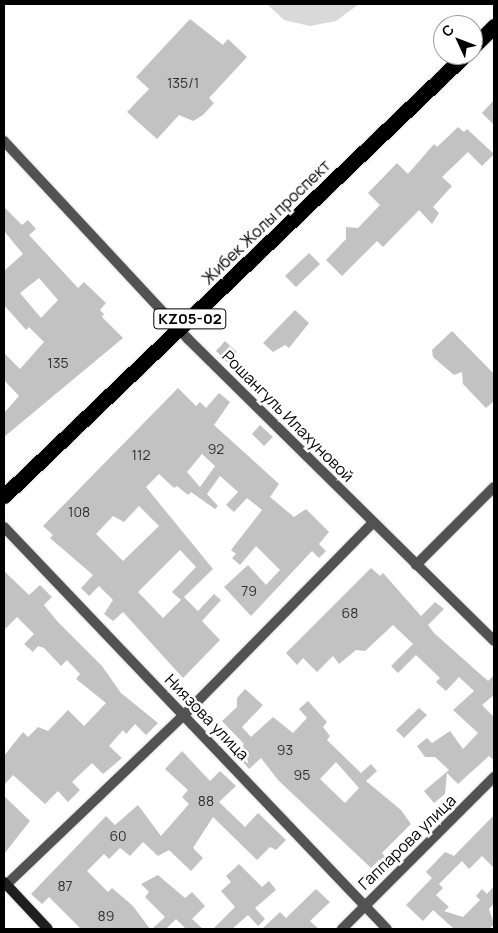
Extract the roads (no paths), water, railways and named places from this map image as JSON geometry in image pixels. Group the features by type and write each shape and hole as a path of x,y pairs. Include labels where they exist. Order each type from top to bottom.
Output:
{"highway":[{"path":"483,37 494,26"},
{"name":"Жибек Жолы проспект","path":"4,496 455,65"}],"street":[{"name":"Рошангуль Илахуновой","path":"4,141 180,329 373,523 494,641"},
{"path":"416,565 492,494"},
{"path":"48,929 5,884 186,714 373,523"},
{"name":"Ниязова улица","path":"4,527 186,714 387,929"},
{"name":"Гаппарова улица","path":"342,929 494,777"}]}
